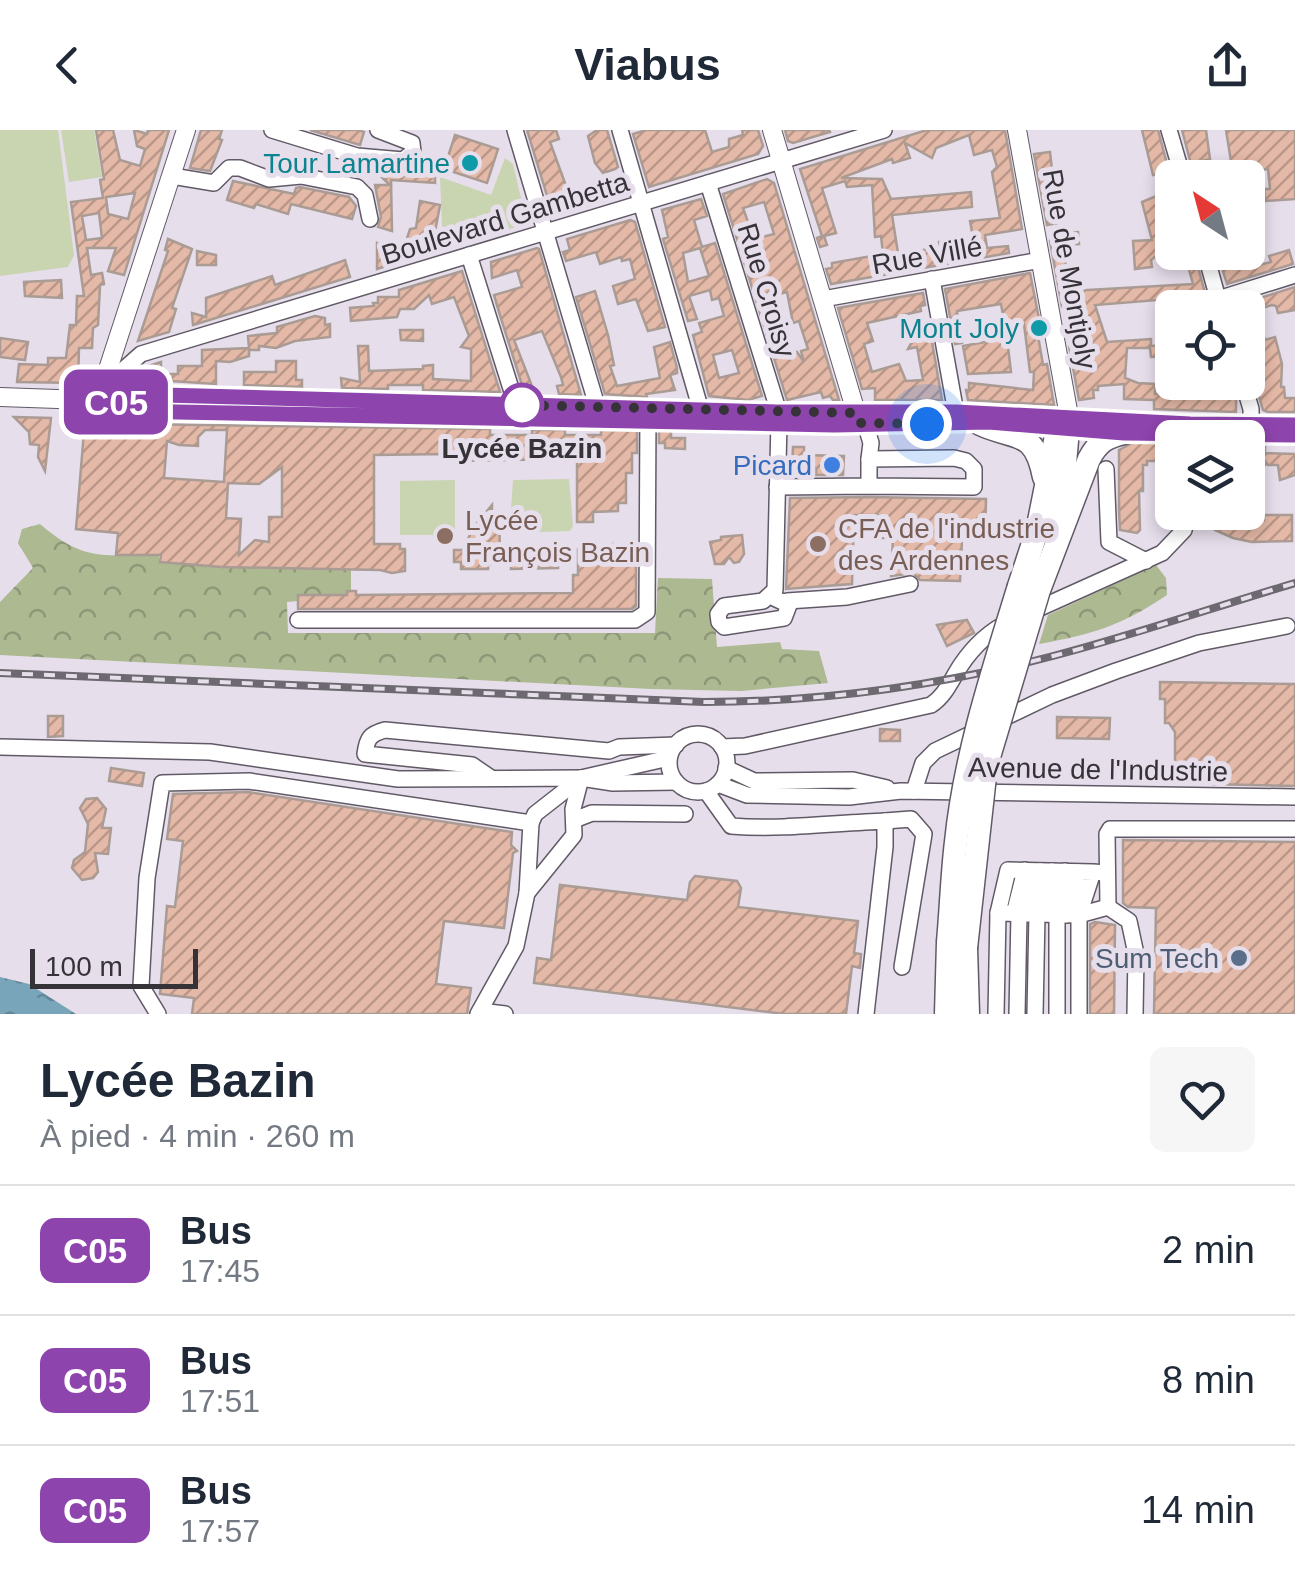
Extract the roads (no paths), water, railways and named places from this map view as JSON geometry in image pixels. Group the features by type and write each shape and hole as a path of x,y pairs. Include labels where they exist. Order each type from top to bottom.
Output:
{"highway":[{"path":"965,420 1028,440 1041,460 1045,481"},
{"path":"1029,588 1045,481 1065,425"},
{"path":"946,1014 986,767 1029,588 1064,476 1065,425"},
{"path":"1029,588 1092,454 1107,437 1124,433"},
{"path":"957,945 968,1014"}],"main road":[{"path":"106,400 186,130"},
{"path":"772,130 860,420"},
{"name":"Rue de Montjoly","path":"1017,130 1065,425"},
{"path":"0,397 106,400 124,411 267,406 965,420 1155,434"},
{"path":"515,411 594,408 648,414 698,410 777,417"},
{"path":"965,420 1155,425"},
{"path":"1265,424 1295,425"},
{"path":"1265,435 1295,435"}],"street":[{"path":"272,130 357,156 404,160 414,152 407,139 378,130"},
{"path":"499,130 516,133 595,399 594,408"},
{"path":"620,130 698,410"},
{"name":"Boulevard Gambetta","path":"141,354 884,130"},
{"path":"1169,130 1178,160"},
{"path":"172,176 214,183 229,168 240,168 269,179 301,176 337,182 357,188 364,195 370,219"},
{"name":"Rue Croisy","path":"708,183 776,403 775,590 770,596"},
{"path":"469,255 515,411"},
{"name":"Rue Villé","path":"823,299 1041,260"},
{"path":"1256,290 1295,275"},
{"path":"932,279 965,420"},
{"path":"130,309 127,339 134,352 141,354"},
{"path":"106,400 123,370 141,354"},
{"path":"298,620 643,617 647,612 648,414"},
{"path":"860,420 870,443 869,486"},
{"path":"777,486 974,486 974,469 966,461 869,458"},
{"path":"1106,470 1109,542 1146,561"},
{"path":"505,1014 479,1012 516,946 527,893 531,823 535,814 581,778 673,752 687,736 696,734 722,747 745,746 931,705 944,693 968,655 1000,626 1146,561 1172,546 1184,530"},
{"path":"787,601 790,610 784,618 724,627 719,622 718,614 724,606 770,596 787,601 847,597 910,584"},
{"path":"907,791 934,751 1052,695 1199,642 1287,626"},
{"path":"362,774 372,734 385,730 609,751 619,747 673,752"},
{"path":"0,747 210,752 398,779 581,778 614,783 676,782 690,791 712,787 726,768 722,747"},
{"path":"673,752 676,782"},
{"path":"364,754 472,765 491,778"},
{"name":"Avenue de l'Industrie","path":"726,768 754,781 853,780 907,791"},
{"path":"527,893 574,835 581,778"},
{"path":"158,1014 141,986 147,878 162,783 249,780 531,823"},
{"path":"712,787 731,826 770,829 911,819 924,834 902,967"},
{"name":"Avenue de l'Industrie","path":"712,787 747,796 849,797 907,791 1295,797"},
{"path":"574,820 592,813 685,814"},
{"path":"866,1014 886,847 885,821"},
{"path":"996,1014 1039,914 1066,871 1118,826 1295,829"},
{"path":"1079,1014 1039,914 1008,870 1066,871 1128,921 1136,954 1135,1014"},
{"path":"1017,1014 1039,914 1066,871"},
{"path":"1035,1014 1039,914 1066,871"},
{"path":"1039,914 1108,907"},
{"path":"1039,914 1057,1014"}],"water":[{"path":"0,977 29,984 76,1014 0,1014"}],"railway":[{"path":"0,673 704,702 792,699 923,684 1010,667 1295,583"}],"place":[{"name":"Tour Lamartine","path":"470,163"},
{"name":"Mont Joly","path":"1039,328"},
{"name":"Lycée Bazin","path":"522,405"},
{"name":"Picard","path":"832,465"},
{"name":"Lycée François Bazin","path":"445,536"},
{"name":"CFA de l'industrie des Ardennes","path":"818,544"},
{"name":"Sum Tech","path":"1239,958"}]}
